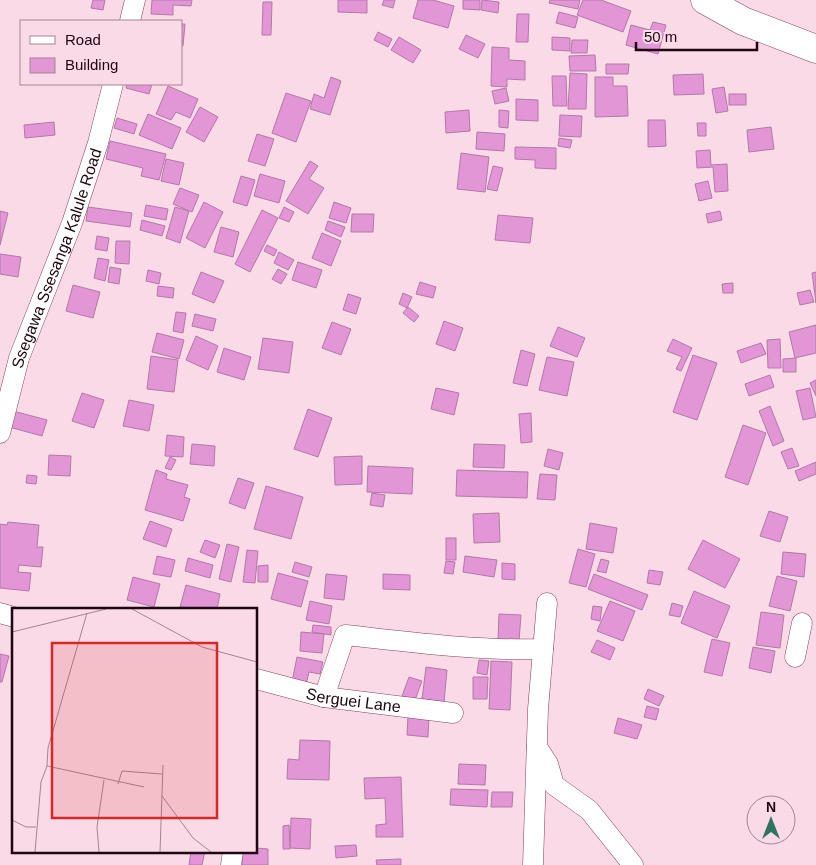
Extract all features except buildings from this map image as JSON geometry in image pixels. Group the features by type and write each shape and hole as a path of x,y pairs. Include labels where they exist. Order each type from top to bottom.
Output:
{"main road":[{"path":"705,0 743,21 816,49"}],"street":[{"path":"130,20 135,0"},
{"name":"Ssegawa Ssesanga Kalule Road","path":"0,433 18,358 72,223 98,143 113,85"},
{"path":"533,865 536,746 547,604"},
{"path":"795,657 802,623"},
{"path":"324,697 345,635 504,650 543,649"},
{"name":"Serguei Lane","path":"258,682 324,697 453,713"},
{"path":"536,746 548,764 554,785 589,810 633,865"},
{"path":"231,865 233,852"}]}
